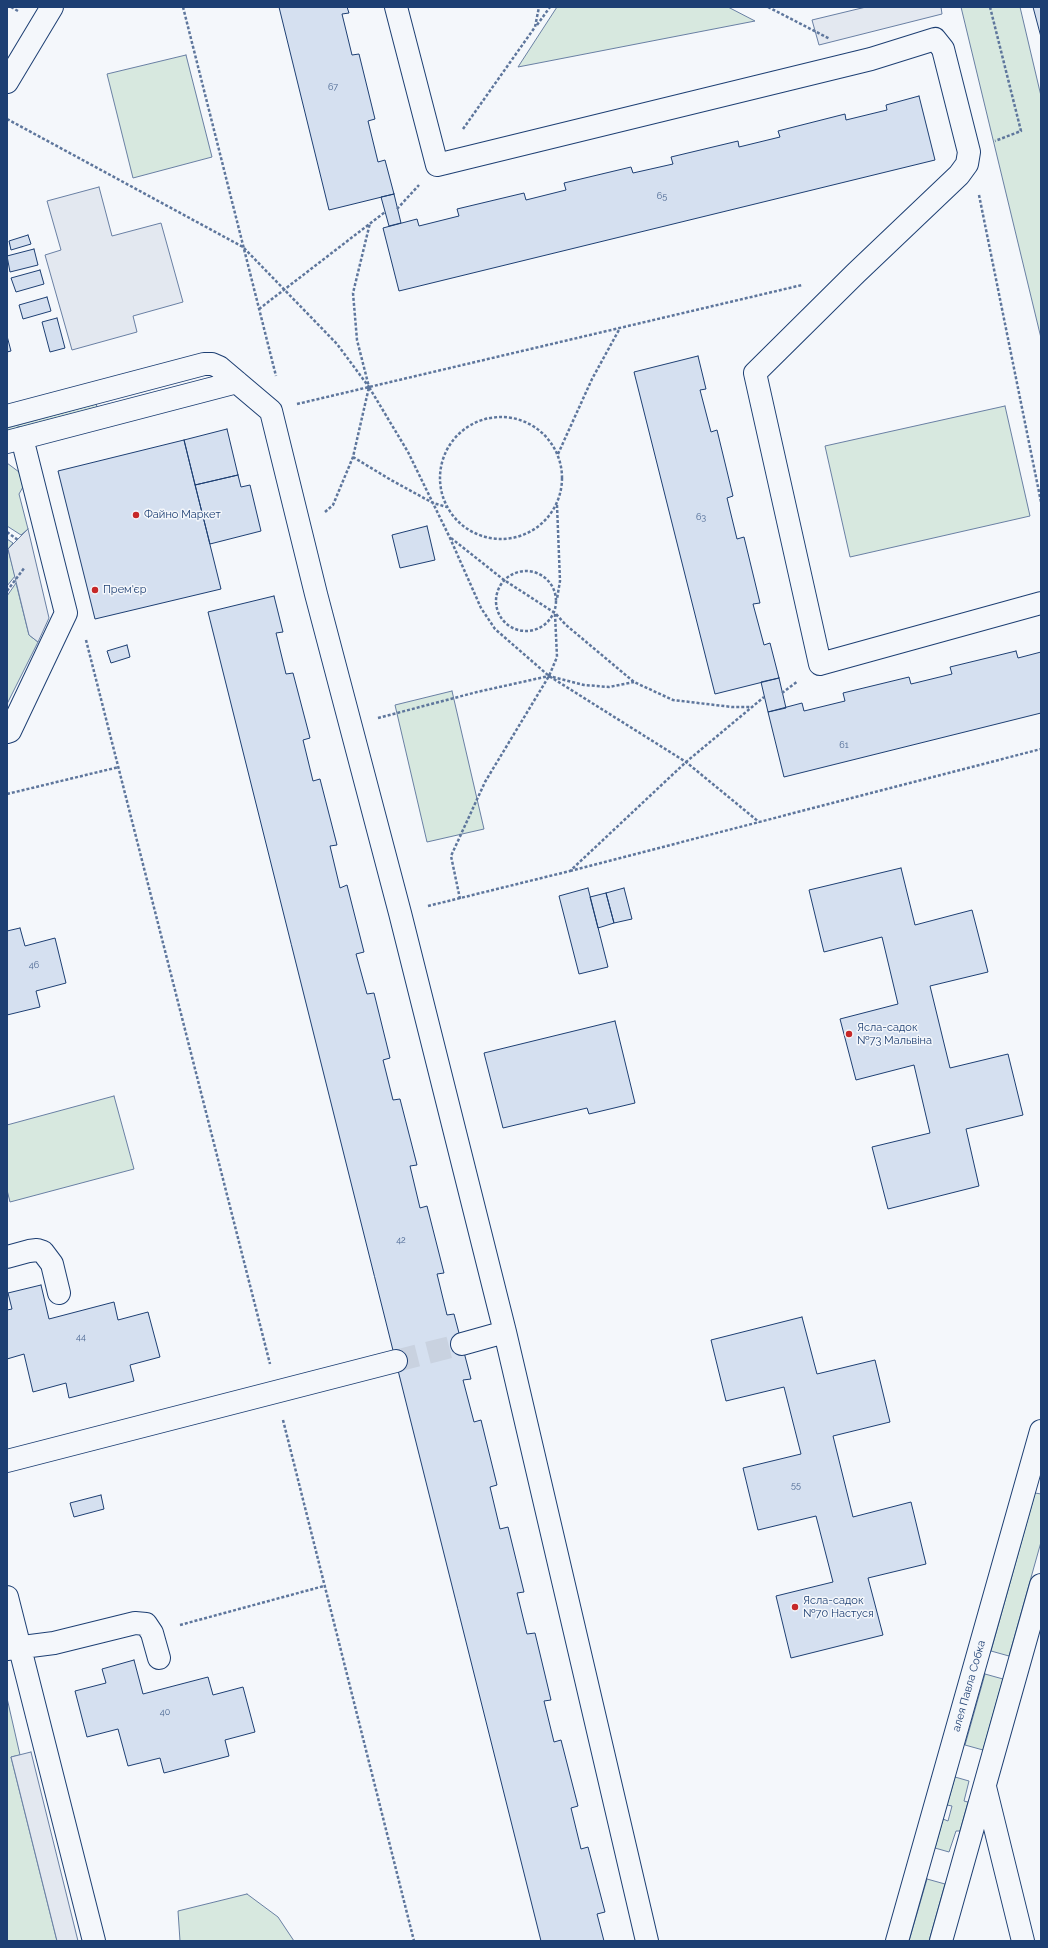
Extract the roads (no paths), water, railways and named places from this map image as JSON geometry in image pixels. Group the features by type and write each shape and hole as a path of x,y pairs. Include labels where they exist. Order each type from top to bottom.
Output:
{"street":[{"path":"7,82 52,7"},
{"path":"396,7 437,165 871,59 935,39 943,49 969,152 967,164 959,175 856,273 755,374 820,664 1041,603"},
{"path":"7,416 204,364 212,364 219,367 271,411 350,725 400,913 505,1332 647,1941"},
{"path":"7,732 10,731 66,613 15,440 237,382"},
{"path":"7,1257 29,1251 37,1250 43,1252 52,1264 59,1293"},
{"path":"462,1344 505,1332"},
{"path":"7,1461 396,1361"},
{"name":"алея Павла Собка","path":"897,1941 1041,1431"},
{"path":"941,1941 1041,1585"},
{"path":"7,1597 13,1649 94,1941"},
{"path":"13,1649 54,1643 135,1623 146,1624 152,1633 159,1658"},
{"path":"984,1786 1023,1941"}],"tunnel":[{"path":"396,1361 462,1344"}],"place":[{"name":"Файно Маркет","path":"136,515"},
{"name":"Прем'єр","path":"95,590"},
{"name":"Ясла-садок №73 Мальвіна","path":"849,1034"},
{"name":"Ясла-садок №70 Настуся","path":"795,1607"}]}
